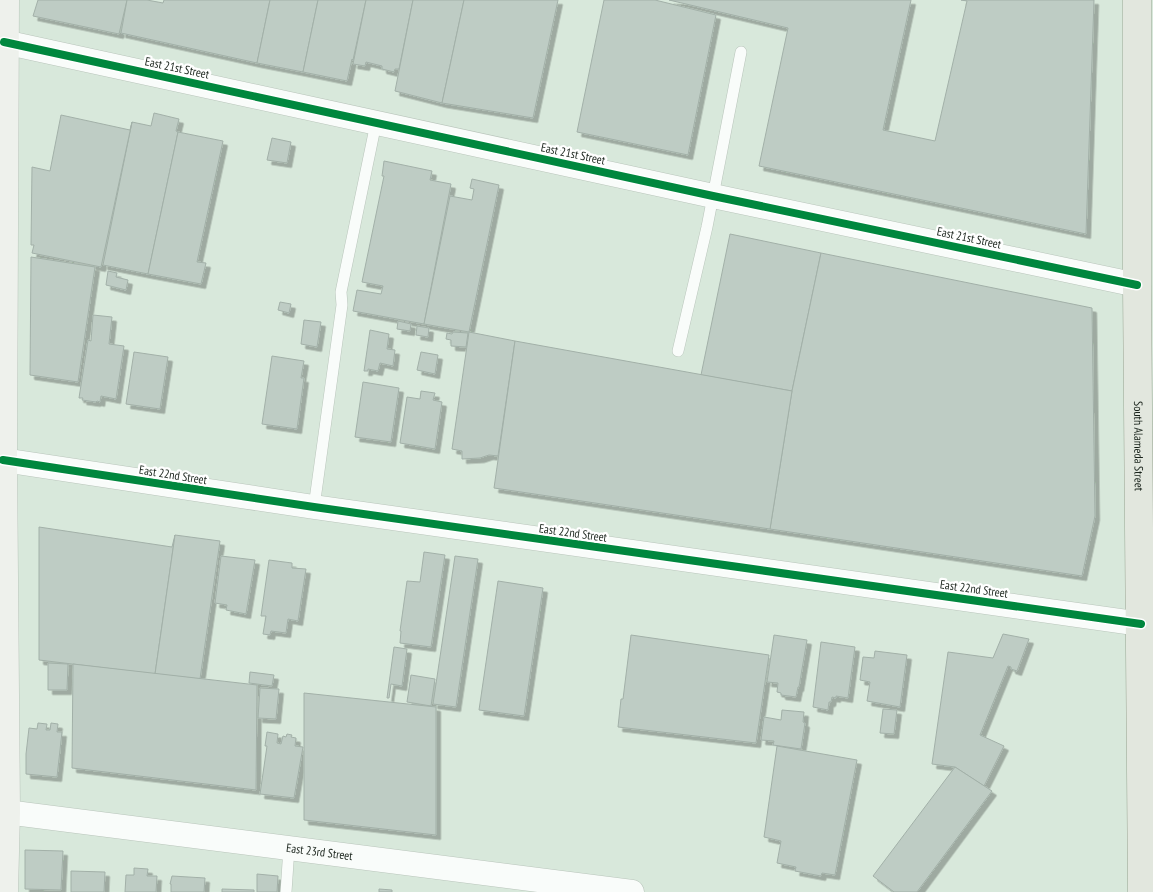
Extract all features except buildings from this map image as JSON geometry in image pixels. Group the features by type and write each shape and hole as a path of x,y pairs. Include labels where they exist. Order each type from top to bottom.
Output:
{"main road":[{"path":"4,892 6,812 3,460 5,0"},
{"name":"South Alameda Street","path":"1137,0 1141,285 1141,624 1147,654 1142,892"}],"street":[{"name":"East 21st Street","path":"4,42 713,196 1141,285"},
{"name":"East 22nd Street","path":"3,460 314,508 1141,624"},
{"name":"East 23rd Street","path":"6,812 632,892"}],"lane":[{"path":"678,351 713,196 741,52"},
{"path":"314,508 342,305 341,292 376,123"},
{"path":"286,892 289,848"}],"cycle path":[{"path":"4,42 713,196 1137,285"},
{"path":"3,460 314,507 1141,624"}]}
